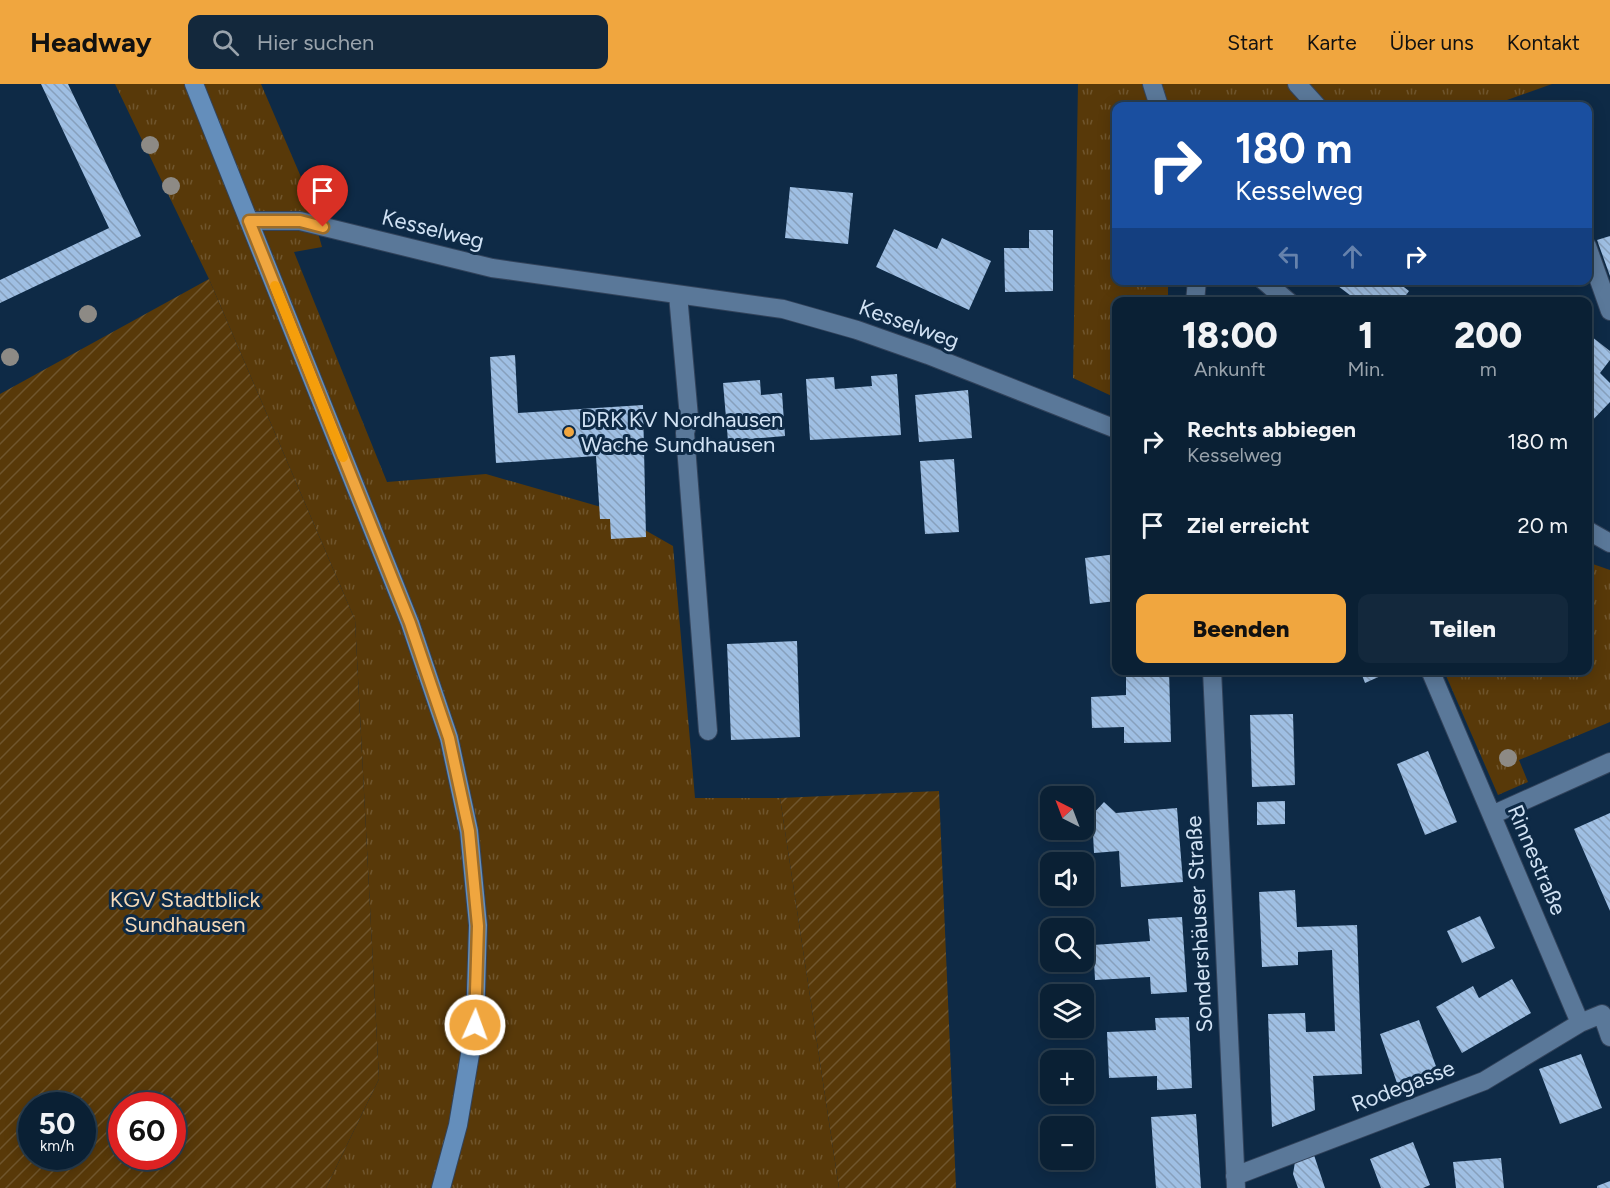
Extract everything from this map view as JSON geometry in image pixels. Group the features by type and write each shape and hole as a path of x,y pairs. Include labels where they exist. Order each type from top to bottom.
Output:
{"main road":[{"path":"194,84 410,623 449,738 469,831 478,926 475,1025 458,1125 441,1188"}],"street":[{"path":"1152,84 1158,102"},
{"path":"1297,84 1313,102"},
{"name":"Kesselweg","path":"249,221 300,221 492,268 783,309 857,330 928,355 1112,427"},
{"path":"1592,260 1610,311"},
{"path":"1269,285 1283,297"},
{"path":"678,295 690,417 686,433 708,731"},
{"path":"1592,533 1610,543"},
{"name":"Sondershäuser Straße","path":"1212,675 1235,1182"},
{"name":"Rinnestraße","path":"1432,675 1580,1023"},
{"path":"1492,815 1610,762"},
{"path":"1580,1023 1602,1014 1610,1037"},
{"name":"Rodegasse","path":"1235,1182 1484,1081 1580,1023"},
{"path":"1235,1182 1251,1188"}],"green space":[{"path":"115,84 261,84 304,184 322,247 294,252 387,482 486,474 608,509 673,546 695,798 780,798 839,1188 326,1188 379,1079 355,620 209,279"},
{"path":"1078,84 1552,84 1501,102 1112,102 1112,285 1168,285 1168,297 1112,297 1112,396 1073,378"},
{"name":"KGV Stadtblick Sundhausen","path":"209,279 355,620 379,1079 326,1188 0,1188 0,394"},
{"path":"1592,564 1610,570 1610,722 1519,760 1528,782 1498,795 1446,675 1592,675"},
{"path":"939,791 956,1188 839,1188 780,798"}],"building":[{"path":"41,84 68,84 141,236 0,303 0,280 109,228"},
{"path":"790,187 853,193 848,244 785,238"},
{"path":"894,229 937,249 942,238 991,261 969,310 876,267"},
{"path":"1029,230 1053,230 1053,291 1005,292 1004,248 1029,248"},
{"path":"1610,236 1610,276 1597,240"},
{"path":"1401,285 1409,291 1405,297 1352,297 1338,286"},
{"path":"1592,337 1610,351 1610,360 1600,373 1610,383 1610,402 1592,421"},
{"name":"DRK KV Nordhausen Wache Sundhausen","path":"515,355 518,413 643,405 646,537 611,539 610,519 600,519 596,456 496,463 490,357"},
{"path":"897,374 901,435 810,440 806,379 834,377 835,389 872,386 871,376"},
{"path":"760,380 761,395 782,393 785,436 728,441 723,383"},
{"path":"968,390 972,438 919,442 915,395"},
{"path":"954,459 959,532 925,534 920,461"},
{"path":"1112,555 1112,601 1090,604 1085,558"},
{"path":"797,641 800,737 731,740 727,644"},
{"path":"1126,675 1169,675 1171,742 1124,743 1124,727 1092,728 1091,697 1126,695"},
{"path":"1362,675 1383,675 1365,683"},
{"path":"1293,714 1295,785 1252,787 1250,715"},
{"path":"1428,751 1457,822 1425,835 1397,764"},
{"path":"1285,801 1285,824 1257,825 1257,802"},
{"path":"1104,802 1116,813 1177,808 1183,882 1121,887 1119,851 1094,853 1094,813"},
{"path":"1610,813 1610,911 1574,829"},
{"path":"1295,890 1297,927 1357,925 1362,1074 1313,1076 1315,1110 1272,1127 1268,1014 1305,1013 1306,1032 1335,1031 1332,950 1298,952 1298,965 1262,967 1259,892"},
{"path":"1480,916 1495,948 1462,963 1447,931"},
{"path":"1182,917 1187,992 1151,994 1150,977 1095,980 1094,945 1150,941 1148,919"},
{"path":"1512,979 1531,1013 1462,1053 1436,1007 1473,986 1479,998"},
{"path":"1189,1017 1192,1088 1157,1090 1157,1076 1109,1078 1107,1032 1156,1030 1155,1018"},
{"path":"1419,1020 1437,1069 1397,1083 1380,1034"},
{"path":"1581,1054 1602,1108 1560,1124 1539,1069"},
{"path":"1196,1114 1201,1188 1156,1188 1151,1117"},
{"path":"1413,1142 1430,1185 1423,1188 1381,1188 1370,1159"},
{"path":"1314,1155 1325,1188 1298,1188 1293,1174 1295,1162"},
{"path":"1501,1158 1504,1188 1456,1188 1453,1162"},
{"path":"1610,1181 1610,1188 1597,1188 1597,1186"}],"slow traffic":[{"path":"275,286 343,457"}],"place":[{"name":"DRK KV Nordhausen Wache Sundhausen","path":"569,432"}],"route":[{"path":"323,227 300,221 249,221 410,623 449,738 469,831 478,926 475,1025"}]}
